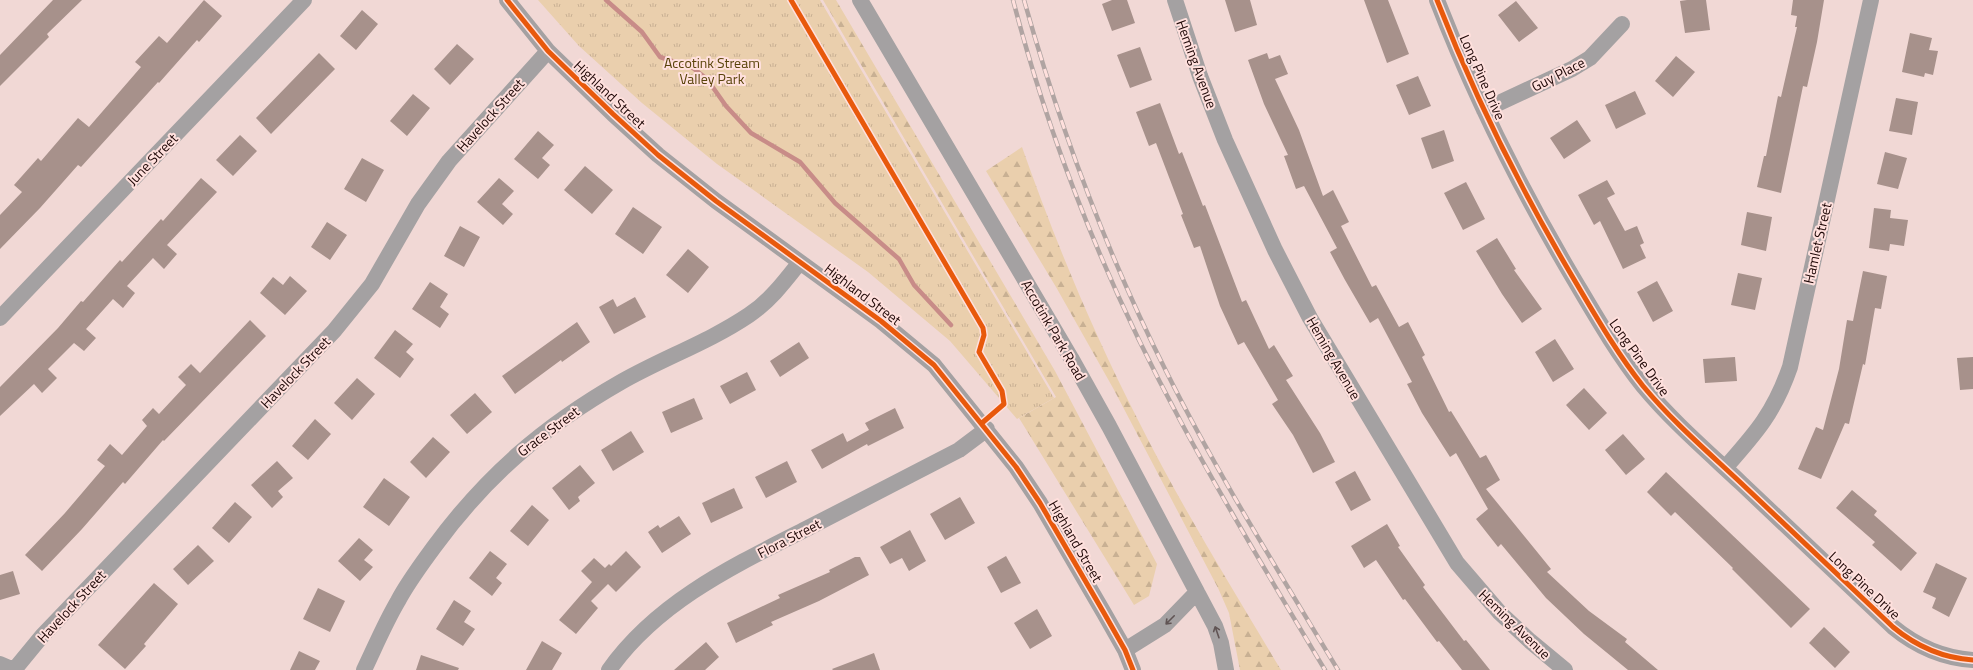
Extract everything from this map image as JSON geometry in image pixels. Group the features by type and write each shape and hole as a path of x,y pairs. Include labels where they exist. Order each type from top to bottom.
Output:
{"street":[{"name":"June Street","path":"0,318 304,0"},
{"name":"Highland Street","path":"507,0 548,51 658,155 716,201 880,321 919,352 938,370 987,429 1016,467 1040,503 1125,650 1133,670"},
{"name":"Accotink Park Road","path":"860,0 1071,358 1109,426 1215,626 1221,643 1226,670"},
{"name":"Heming Avenue","path":"1175,0 1200,76 1225,140 1275,250 1310,318 1457,563 1500,613 1530,642 1565,670"},
{"name":"Long Pine Drive","path":"1437,0 1459,56 1532,207 1624,360 1661,406 1907,639 1936,652 1973,660"},
{"name":"Hamlet Street","path":"1725,468 1758,431 1772,410 1782,390 1790,367 1871,0"},
{"name":"Guy Place","path":"1484,110 1572,69 1590,58 1622,24"},
{"name":"Havelock Street","path":"14,670 42,636 334,331 372,284 418,204 449,160 548,51"},
{"name":"Grace Street","path":"364,670 398,600 414,574 476,494 500,470 525,447 577,409 622,381 722,331 750,314 776,293 800,262"},
{"name":"Flora Street","path":"608,670 630,644 649,625 677,601 715,576 959,450 987,429"},
{"path":"1125,650 1165,625 1197,592"},
{"path":"0,664 14,670"}],"green space":[{"name":"Accotink Stream Valley Park","path":"538,0 820,0 1054,398 1017,419 950,341 868,272 717,164 642,103 579,46"},
{"path":"823,0 836,0 1055,371 1157,564 1149,596 1134,605 1019,418 1056,397"},
{"path":"1022,147 1061,251 1090,320 1121,387 1154,452 1189,515 1281,670 1240,670 1229,613 1218,588 1113,388 1056,287 986,171"}],"building":[{"path":"53,0 82,0 47,34 49,37 0,86 0,55"},
{"path":"204,0 222,16 199,42 197,40 81,167 78,165 40,208 0,249 0,215 22,192 14,185 38,158 41,161 78,118 89,127 141,67 135,62 159,36 167,43"},
{"path":"1112,0 1127,0 1135,23 1112,31 1102,4"},
{"path":"1225,0 1250,0 1257,25 1235,32"},
{"path":"1364,0 1388,0 1409,54 1387,63"},
{"path":"1706,0 1710,30 1685,33 1680,1"},
{"path":"1793,0 1824,0 1807,87 1803,86 1781,193 1757,187 1764,156 1766,156 1778,96 1781,97 1797,27 1795,27 1797,16 1791,15"},
{"path":"1516,1 1538,28 1519,42 1498,15"},
{"path":"362,10 378,24 356,50 340,36"},
{"path":"1910,33 1932,38 1929,50 1938,51 1933,75 1925,73 1924,77 1902,72"},
{"path":"457,44 474,59 450,85 434,69"},
{"path":"1140,47 1152,80 1130,88 1117,55"},
{"path":"319,53 335,69 271,134 256,118"},
{"path":"1267,53 1269,59 1280,55 1288,74 1275,79 1299,130 1323,196 1333,190 1349,222 1341,226 1372,287 1376,285 1399,327 1408,322 1425,355 1422,357 1449,412 1451,411 1480,458 1486,455 1500,480 1486,489 1551,569 1547,572 1589,611 1627,639 1625,642 1658,670 1628,670 1584,634 1546,598 1501,544 1498,547 1476,519 1488,509 1456,453 1450,457 1422,413 1407,384 1412,382 1378,318 1370,323 1345,280 1330,252 1337,248 1304,186 1296,189 1284,156 1288,155 1264,104 1248,60"},
{"path":"1676,56 1695,72 1673,97 1655,81"},
{"path":"1418,76 1431,106 1409,115 1396,85"},
{"path":"1635,91 1646,114 1616,129 1605,105"},
{"path":"413,94 430,108 407,136 390,121"},
{"path":"1896,98 1918,102 1912,135 1889,131"},
{"path":"1160,103 1179,154 1182,152 1203,206 1205,205 1242,302 1246,300 1269,349 1274,345 1293,376 1286,380 1320,433 1335,462 1313,473 1293,435 1272,404 1278,400 1244,342 1238,345 1220,306 1200,246 1194,248 1181,215 1183,214 1156,143 1149,146 1136,112"},
{"path":"1577,120 1591,141 1564,159 1550,138"},
{"path":"1444,130 1454,161 1432,169 1421,138"},
{"path":"538,131 554,145 542,158 550,165 538,179 514,159"},
{"path":"240,135 257,151 233,176 216,160"},
{"path":"1885,152 1907,158 1898,189 1877,184"},
{"path":"362,158 384,170 366,202 344,189"},
{"path":"585,166 613,190 592,214 564,190"},
{"path":"201,178 217,192 167,245 177,254 164,269 153,258 127,286 135,293 123,308 113,299 86,329 96,338 84,351 74,343 48,369 57,378 42,393 34,384 0,416 0,387 58,328 81,301 83,302 120,260 122,262 161,219 163,221"},
{"path":"499,178 514,191 502,204 513,214 503,225 477,202"},
{"path":"1607,180 1615,194 1607,198 1625,231 1637,226 1644,243 1640,245 1646,258 1623,269 1600,221 1594,225 1578,195"},
{"path":"1466,182 1485,219 1463,230 1444,193"},
{"path":"633,207 662,227 643,254 615,234"},
{"path":"1874,208 1891,210 1890,218 1908,220 1904,246 1890,244 1889,251 1869,248"},
{"path":"1747,212 1772,217 1766,251 1741,245"},
{"path":"327,222 347,235 330,260 311,247"},
{"path":"460,226 480,237 464,267 444,256"},
{"path":"1497,238 1516,269 1514,270 1542,309 1522,323 1502,294 1476,251"},
{"path":"688,249 709,267 688,293 666,275"},
{"path":"1863,271 1887,276 1881,309 1875,308 1865,365 1863,364 1849,424 1845,423 1821,479 1798,469 1816,427 1823,430 1839,369 1847,320 1853,321"},
{"path":"1738,273 1762,278 1755,310 1731,305"},
{"path":"290,276 307,291 285,315 260,293 273,277 283,285"},
{"path":"1657,281 1673,311 1653,322 1637,292"},
{"path":"430,282 448,294 440,307 449,314 440,328 412,309"},
{"path":"635,297 646,317 614,334 599,307 613,299 617,307"},
{"path":"250,320 266,336 164,441 163,440 125,484 123,482 82,529 42,571 25,555 65,513 105,466 97,460 110,444 122,455 147,426 142,420 153,408 159,414 186,385 178,377 191,364 200,373"},
{"path":"577,322 590,342 562,362 561,360 515,394 502,376"},
{"path":"395,330 413,344 406,352 414,359 400,378 374,358"},
{"path":"1555,339 1574,369 1553,382 1535,352"},
{"path":"799,342 809,358 780,377 770,361"},
{"path":"1735,357 1737,381 1705,383 1703,359"},
{"path":"1973,357 1973,389 1960,390 1957,358"},
{"path":"747,372 756,390 730,404 720,386"},
{"path":"357,378 375,394 352,420 334,403"},
{"path":"1584,388 1607,413 1589,430 1566,405"},
{"path":"475,393 492,412 467,434 450,415"},
{"path":"694,398 703,419 671,433 662,412"},
{"path":"895,408 904,428 868,446 867,444 822,469 811,450 843,433 847,442 869,430 865,423"},
{"path":"315,419 331,434 308,460 292,446"},
{"path":"631,431 644,452 613,471 601,450"},
{"path":"1623,434 1645,459 1626,475 1605,450"},
{"path":"433,437 450,452 426,478 410,462"},
{"path":"277,461 293,478 278,491 283,497 272,508 251,485"},
{"path":"787,461 797,482 766,498 755,477"},
{"path":"580,465 595,483 578,497 580,501 569,510 552,488"},
{"path":"1355,471 1371,500 1351,511 1335,482"},
{"path":"1666,472 1810,609 1791,628 1732,569 1733,568 1675,512 1671,516 1647,492"},
{"path":"384,478 410,497 389,526 363,507"},
{"path":"734,488 743,508 711,523 702,503"},
{"path":"1852,490 1877,511 1874,515 1917,553 1901,571 1872,545 1875,542 1836,508"},
{"path":"960,497 975,523 945,540 930,514"},
{"path":"235,502 252,517 229,543 212,528"},
{"path":"532,505 549,520 528,546 510,531"},
{"path":"679,516 691,534 662,553 648,532 658,525 660,528"},
{"path":"1387,524 1400,546 1398,547 1425,585 1423,587 1464,641 1466,640 1490,670 1462,670 1439,641 1437,642 1405,599 1403,600 1376,560 1364,568 1351,546"},
{"path":"910,530 926,561 909,571 902,558 890,564 880,547"},
{"path":"359,538 373,550 364,560 373,567 360,581 338,561"},
{"path":"198,545 214,561 188,585 173,569"},
{"path":"490,551 507,564 496,578 502,583 492,596 469,578"},
{"path":"626,551 641,567 616,592 608,584 591,601 598,608 576,634 559,620 592,582 581,571 594,558 605,568 609,564 611,566"},
{"path":"1006,556 1021,583 1001,593 987,567"},
{"path":"855,557 860,557 869,575 819,601 771,622 773,625 736,643 727,623 780,598 778,595 830,572 829,570"},
{"path":"1936,563 1967,578 1949,617 1932,608 1936,598 1923,592"},
{"path":"13,571 20,594 0,600 0,575"},
{"path":"154,583 178,604 144,644 146,646 125,669 98,645"},
{"path":"318,588 345,601 330,632 303,619"},
{"path":"454,600 471,611 464,622 475,629 463,646 436,629"},
{"path":"1037,609 1052,636 1030,649 1014,623"},
{"path":"1824,627 1850,652 1835,668 1809,643"},
{"path":"542,641 562,653 552,670 526,670"},
{"path":"706,642 719,657 705,670 674,670"},
{"path":"299,651 320,661 315,670 290,670"},
{"path":"874,653 880,670 832,669"},
{"path":"421,655 459,668 458,670 416,670"}],"waterway":[{"path":"606,0 642,32 660,57 693,68 707,79 726,106 751,133 800,162 835,203 899,259 914,285 951,325"}],"railway":[{"path":"1013,0 1045,109 1084,216 1106,269 1155,372 1181,422 1216,485 1325,670"},
{"path":"1024,0 1053,96 1086,190 1124,283 1145,328 1207,449 1271,560 1338,670"}],"cycle path":[{"path":"507,0 548,51 658,155 716,201 881,321 934,365 1016,467 1040,503 1125,650 1133,670"},
{"path":"791,0 983,328 984,335 979,352 1002,391 1004,404 982,423"},
{"path":"1437,0 1482,107 1534,209 1606,332 1643,386 1690,436 1893,627 1911,640 1930,650 1951,657 1973,660"}]}
